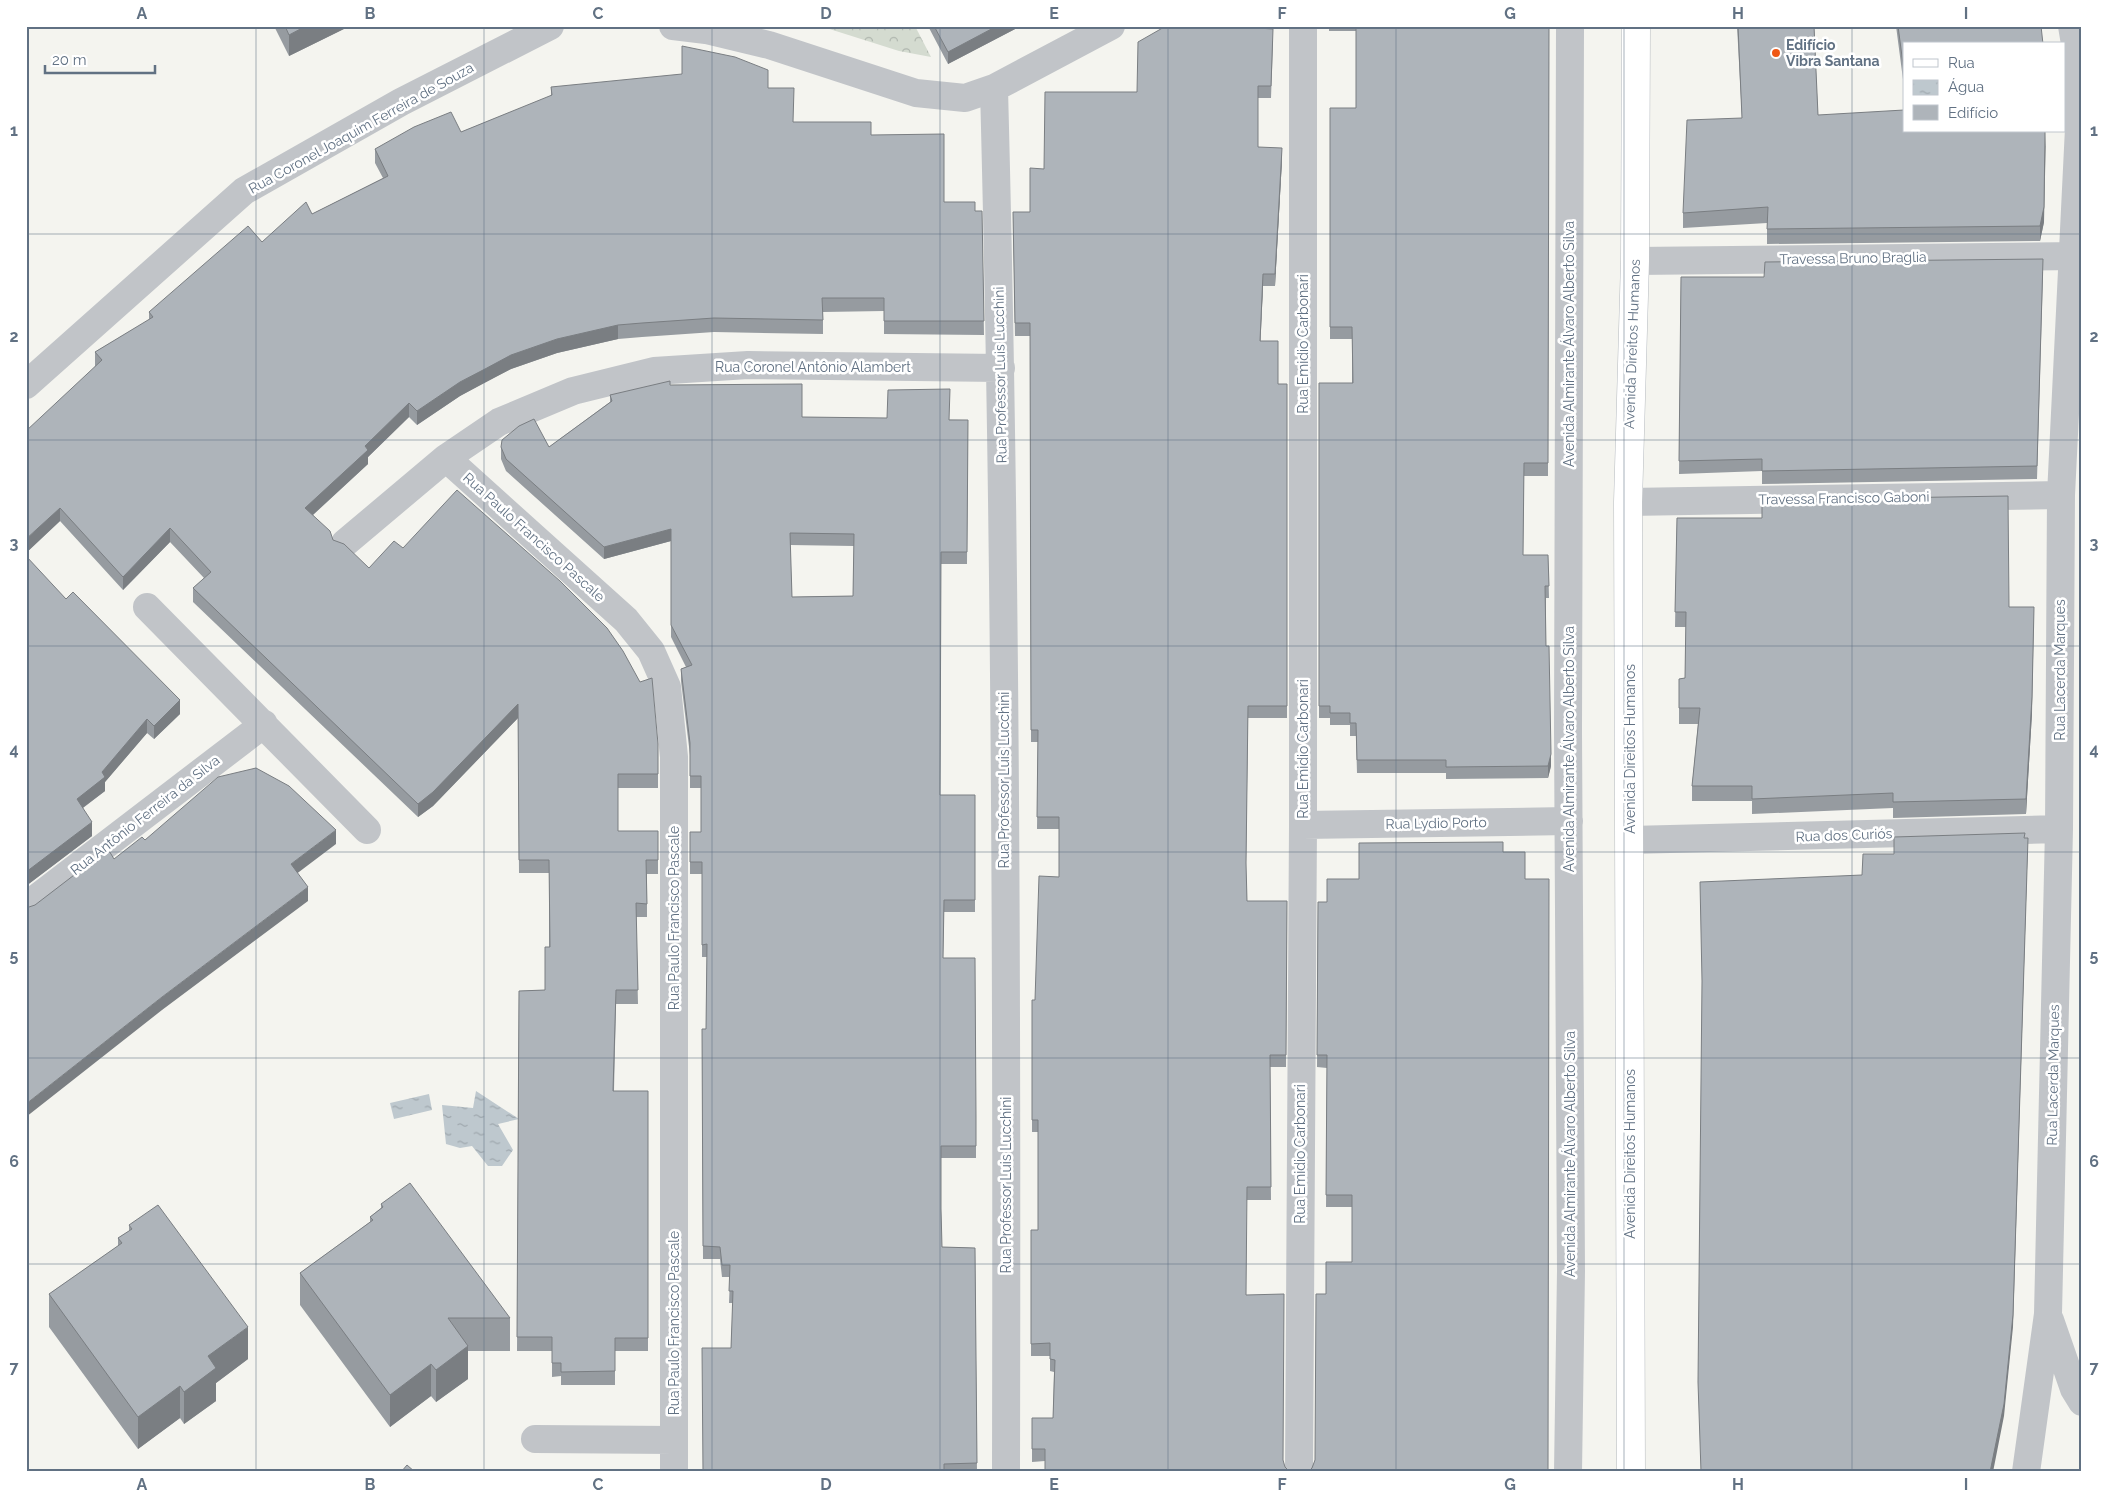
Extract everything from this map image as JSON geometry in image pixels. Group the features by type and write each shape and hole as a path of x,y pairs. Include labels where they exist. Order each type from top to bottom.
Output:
{"main road":[{"name":"Avenida Direitos Humanos","path":"1631,1472 1628,502 1635,261 1636,26"}],"street":[{"name":"Rua Coronel Joaquim Ferreira de Souza","path":"26,385 244,191 401,102 550,26"},
{"path":"673,26 706,30 769,45 916,93 965,98 994,88 1111,26"},
{"name":"Rua Emidio Carbonari","path":"1299,1472 1303,825 1303,26"},
{"name":"Avenida Almirante Álvaro Alberto Silva","path":"1568,1472 1571,1271 1569,821 1570,26"},
{"name":"Rua Lacerda Marques","path":"2026,1472 2048,1314 2059,829 2060,495 2077,256 2079,128 2077,56 2072,26"},
{"name":"Rua Professor Luis Lucchini","path":"994,88 1001,368 1007,1069 1006,1472"},
{"name":"Travessa Bruno Braglia","path":"1635,261 2077,256"},
{"name":"Rua Coronel Antônio Alambert","path":"345,543 446,458 499,422 572,391 654,371 748,365 1001,368"},
{"name":"Rua Paulo Francisco Pascale","path":"446,458 626,620 651,651 667,687 674,756 674,1472"},
{"name":"Travessa Francisco Gaboni","path":"1628,502 2060,495"},
{"path":"147,607 367,830"},
{"name":"Rua Antônio Ferreira da Silva","path":"26,906 264,724"},
{"name":"Rua Lydio Porto","path":"1303,825 1569,821"},
{"name":"Rua dos Curiós","path":"1630,840 2059,829"},
{"name":"Rua Lacerda Marques","path":"2048,1314 2074,1389 2082,1402"},
{"path":"535,1439 674,1440"}],"green space":[{"path":"820,26 915,26 931,57 899,51"}],"water":[{"path":"476,1091 519,1119 498,1124 513,1150 502,1166 488,1166 472,1146 460,1148 446,1144 442,1105 473,1108"},
{"path":"429,1094 432,1110 394,1119 390,1103"}],"building":[{"path":"285,26 306,26 289,35"},
{"path":"934,26 997,26 948,52"},
{"path":"1166,26 1227,26 1273,29 1271,86 1258,86 1258,147 1282,148 1275,274 1263,274 1260,341 1278,341 1278,384 1287,384 1287,706 1248,706 1246,863 1247,901 1287,901 1286,1055 1270,1055 1271,1187 1247,1187 1246,1295 1284,1294 1283,1460 1285,1467 1290,1472 1045,1472 1045,1449 1032,1449 1032,1418 1053,1418 1055,1360 1050,1359 1050,1343 1031,1344 1031,1230 1038,1230 1038,1120 1032,1120 1032,1000 1035,1000 1039,876 1059,877 1059,817 1037,817 1038,730 1031,730 1030,323 1015,323 1013,212 1030,212 1030,168 1044,169 1045,92 1137,92 1138,42"},
{"path":"1356,26 1549,26 1548,463 1524,463 1523,555 1548,555 1549,586 1545,586 1546,646 1549,646 1551,754 1548,766 1446,767 1446,760 1357,760 1356,723 1350,723 1350,713 1330,713 1330,706 1319,706 1319,383 1353,383 1352,327 1330,327 1330,108 1356,108"},
{"path":"1738,26 1814,26 1818,115 1903,110 1903,132 2045,132 2044,207 2040,226 1767,229 1768,207 1683,213 1687,120 1742,118"},
{"path":"1898,26 2041,26 2043,42 1903,42 1903,64"},
{"path":"682,46 735,57 768,70 768,88 794,88 793,122 871,122 871,135 944,134 944,202 975,202 975,211 982,211 984,321 884,321 884,298 822,298 823,320 714,318 642,323 618,325 557,339 511,355 460,382 417,411 409,403 365,446 368,450 305,508 330,531 333,540 344,544 369,568 394,541 403,548 457,490 560,581 607,628 623,651 640,682 652,678 658,744 658,774 618,774 618,831 658,831 658,860 646,860 647,904 636,903 638,990 616,990 613,1091 648,1091 648,1338 615,1338 615,1371 561,1372 561,1363 552,1363 552,1337 517,1337 519,991 545,990 545,947 550,947 549,860 519,860 518,704 433,792 418,804 193,588 211,572 170,528 123,577 60,508 26,539 26,431 102,360 95,352 153,317 149,312 248,226 262,242 306,202 312,214 388,176 375,149 414,127 451,112 461,132 552,95 551,87 682,74"},
{"path":"2043,259 2037,466 1762,471 1762,459 1679,461 1681,277 1764,277 1765,262"},
{"path":"670,381 670,385 802,384 802,417 887,418 888,390 950,389 949,420 968,420 967,552 941,552 940,795 975,795 975,900 944,900 943,958 975,958 976,1146 941,1146 941,1209 942,1247 975,1248 977,1463 944,1464 944,1472 703,1472 702,1348 731,1348 733,1291 729,1291 730,1265 722,1265 720,1247 703,1246 702,1029 706,1029 707,944 702,945 702,862 690,862 690,832 701,832 701,776 690,776 690,743 681,669 692,665 671,625 671,529 604,547 506,459 501,447 502,440 519,426 534,419 549,447 612,401 610,395","holes":["790,533 854,534 853,596 792,597"]},
{"path":"2008,496 2009,607 2034,607 2032,697 2026,799 1893,802 1893,793 1752,799 1752,786 1692,786 1700,708 1679,708 1679,679 1685,678 1686,612 1675,612 1677,518 1762,518 1762,500"},
{"path":"26,556 66,599 73,592 180,700 154,726 147,719 102,772 105,777 77,799 92,822 26,872"},
{"path":"256,768 289,786 336,830 291,864 308,887 162,997 26,1104 26,908 35,905 108,849 114,859 142,837 145,840 218,777"},
{"path":"2025,833 2024,838 2028,838 2013,1315 2004,1404 1990,1472 1701,1472 1698,1382 1702,981 1700,882 1862,875 1863,854 1894,854 1894,837"},
{"path":"1503,842 1503,852 1525,852 1525,879 1549,879 1548,1472 1308,1472 1315,1460 1316,1294 1326,1294 1326,1262 1352,1262 1352,1195 1326,1195 1327,1055 1317,1055 1318,902 1327,902 1327,879 1359,879 1359,843"},
{"path":"410,1183 510,1318 448,1318 468,1346 436,1370 431,1364 390,1395 300,1273 373,1220 370,1217 383,1207 381,1204"},
{"path":"158,1205 248,1327 208,1356 216,1368 184,1392 180,1386 138,1417 49,1294 122,1243 118,1238 132,1229 129,1225"},
{"path":"407,1465 415,1472 401,1472"}],"place":[{"name":"Edifício Vibra Santana","path":"1776,53"}]}
